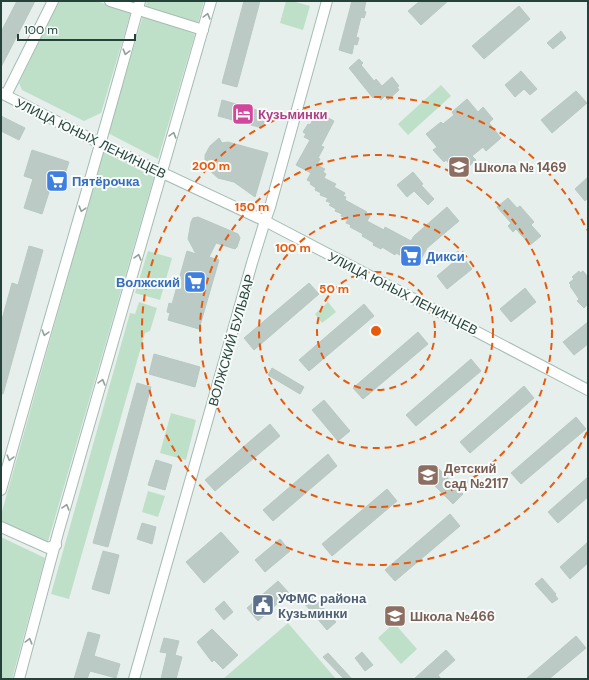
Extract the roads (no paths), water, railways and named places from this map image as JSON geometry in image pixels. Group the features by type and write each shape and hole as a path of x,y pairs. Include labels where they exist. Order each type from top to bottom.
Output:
{"main road":[{"path":"4,94 53,1"},
{"path":"110,1 139,6 203,30"},
{"path":"19,679 51,558 56,545 211,1"},
{"name":"ВОЛЖСКИЙ БУЛЬВАР","path":"134,679 270,207 327,1"},
{"path":"1,490 26,398 101,144 139,6"},
{"name":"УЛИЦА ЮНЫХ ЛЕНИНЦЕВ","path":"4,94 101,144 265,221 588,390"},
{"path":"1,528 48,548 56,545"},
{"path":"1,534 48,555 51,558"}],"place":[{"name":"Кузьминки","path":"243,114"},
{"name":"Школа № 1469","path":"459,167"},
{"name":"Пятёрочка","path":"57,181"},
{"name":"Дикси","path":"411,256"},
{"name":"Волжский","path":"195,282"},
{"name":"Детский сад №2117","path":"428,475"},
{"name":"УФМС района Кузьминки","path":"263,605"},
{"name":"Школа №466","path":"395,616"}]}
